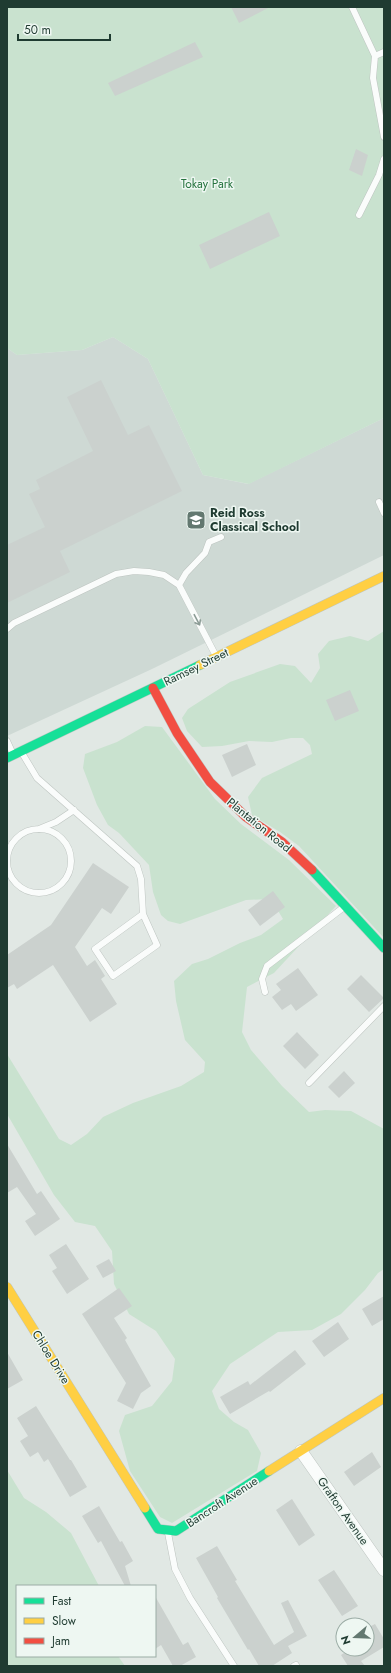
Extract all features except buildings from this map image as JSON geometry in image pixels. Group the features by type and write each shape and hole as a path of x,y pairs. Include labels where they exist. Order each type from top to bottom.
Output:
{"street":[{"name":"Ramsey Street","path":"14,755 384,576"},
{"name":"Plantation Road","path":"153,688 177,733 210,782 246,817 286,846 306,864 384,948"},
{"name":"Chloe Drive","path":"7,1287 158,1529 168,1531"},
{"name":"Bancroft Avenue","path":"168,1531 176,1531 384,1398"},
{"name":"Grafton Avenue","path":"301,1451 384,1570"}],"lane":[{"path":"352,7 375,56 373,78 384,137"},
{"path":"375,56 384,52"},
{"path":"359,216 379,175 384,159"},
{"path":"379,502 384,513"},
{"path":"179,585 186,573 205,553 210,542 221,537"},
{"path":"7,629 14,623 116,574 134,571 149,572 164,575 179,585 217,657"},
{"path":"7,741 14,755 37,778 137,866 141,879 142,914 157,945 113,976 94,949 142,914"},
{"path":"37,830 48,831 57,835 65,842 71,862 69,872 64,881 57,888 47,892 37,893 27,891 18,885 11,877 8,867 8,856 11,846 18,838 27,832 37,830 56,822 74,810"},
{"path":"265,992 262,979 267,966 345,906"},
{"path":"309,1083 384,1006"},
{"path":"168,1531 176,1568 190,1598 234,1666"}],"shaded area":[{"name":"Reid Ross Classical School","path":"113,337 148,359 203,475 248,484 384,418 384,555 152,669 7,736 7,348 17,355 82,350"}],"green space":[{"name":"Tokay Park","path":"7,7 384,7 384,418 249,484 203,475 148,359 113,337 82,350 17,355 7,348"},
{"path":"384,631 384,938 299,846 280,832 252,815 248,797 262,778 312,754 310,745 303,738 291,738 272,742 249,741 222,746 202,747 187,731 182,718 188,709 230,682 280,664 295,666 311,683 320,668 318,654 329,641 350,636 368,641"},
{"path":"145,726 162,727 215,799 241,824 289,860 336,906 274,973 247,987 242,1032 251,1050 282,1086 309,1112 325,1110 351,1111 384,1129 384,1269 378,1273 365,1290 341,1314 312,1330 278,1332 230,1364 212,1391 219,1409 234,1422 248,1430 261,1453 257,1471 172,1523 160,1517 130,1471 119,1431 125,1415 152,1406 172,1381 175,1359 156,1331 129,1314 114,1284 112,1251 95,1226 75,1222 54,1195 7,1114 7,1054 59,1139 71,1145 87,1134 103,1117 133,1103 181,1086 204,1072 205,1062 185,1040 176,1001 174,981 192,964 208,959 240,943 261,935 283,919 271,899 246,900 180,924 168,921 161,915 153,892 149,865 119,833 108,825 97,805 83,768 85,754 117,742"},
{"path":"7,1470 24,1498 46,1512 71,1533 98,1585 16,1585 16,1657 119,1657 125,1666 7,1666"}],"traffic: fast":[{"path":"7,758 200,665"},
{"path":"312,870 384,948"},
{"path":"145,1508 158,1529 176,1531 269,1471"}],"traffic: slow":[{"path":"200,665 384,576"},
{"path":"7,1287 145,1508"},
{"path":"269,1471 384,1398"}],"traffic: jam":[{"path":"153,688 177,733 210,782 246,817 282,842 312,870"}],"place":[{"name":"Reid Ross Classical School","path":"196,520"}]}
